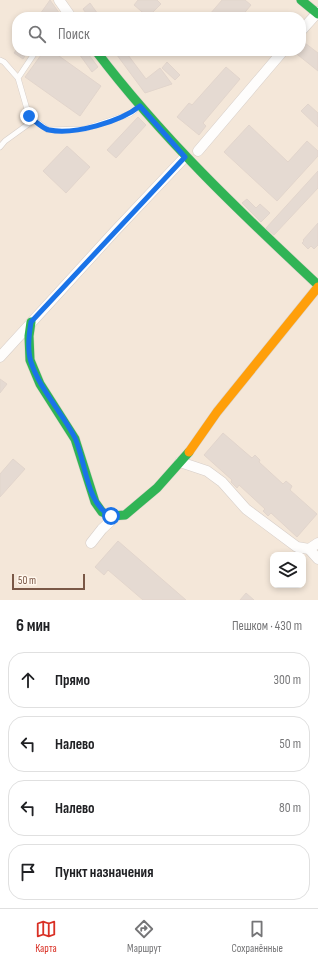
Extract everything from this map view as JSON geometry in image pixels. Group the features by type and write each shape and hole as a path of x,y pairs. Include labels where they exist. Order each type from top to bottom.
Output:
{"street":[{"path":"59,0 67,12"},
{"path":"301,0 318,13 306,26"},
{"path":"31,322 29,336 30,360 40,384 75,439 95,502 102,512 111,516 125,515 157,488 196,444 217,412 318,286 185,157 140,106 100,56"},
{"path":"198,151 279,56"},
{"path":"0,358 31,322 185,157"},
{"path":"180,462 207,471 222,482 246,509 297,547 309,549 318,559"},
{"path":"91,543 102,529 116,516"},
{"path":"309,549 318,543"}],"lane":[{"path":"18,78 33,56"},
{"path":"0,60 4,62 18,78 29,116 48,130 84,130 130,114 140,106"},
{"path":"0,147 5,141 34,120"}],"shaded area":[{"path":"0,0 318,0 318,600 0,600"}],"building":[{"path":"50,0 58,12 42,12"},
{"path":"138,0 157,0 161,4 153,12 142,12 134,5"},
{"path":"222,0 245,0 251,5 245,12 212,12"},
{"path":"90,3 96,12 85,12 83,9"},
{"path":"306,44 318,53 318,71 299,56 306,56"},
{"path":"40,56 59,56 101,86 80,116 25,77"},
{"path":"81,56 90,56 98,67 92,72"},
{"path":"118,56 129,56 146,79 160,68 172,84 145,93"},
{"path":"167,62 180,75 175,80 162,68"},
{"path":"226,67 240,79 203,123 206,126 199,135 177,117 189,103 192,105"},
{"path":"308,104 318,113 318,127 301,111"},
{"path":"138,117 146,125 116,158 107,150"},
{"path":"249,125 288,162 307,141 318,151 318,156 277,201 224,152"},
{"path":"67,146 90,167 66,193 43,171"},
{"path":"318,171 318,188 274,235 266,228"},
{"path":"247,199 256,208 260,204 270,213 261,222 242,203"},
{"path":"318,223 318,245 314,249 311,246 308,249 302,243 304,241 303,240"},
{"path":"0,379 7,384 0,393"},
{"path":"223,433 252,458 255,455 260,460 259,462 283,484 286,481 292,486 290,490 317,514 297,537 271,513 268,516 263,511 265,509 239,485 237,488 231,482 232,480 204,455"},
{"path":"13,459 25,469 0,497 0,474"},
{"path":"118,541 186,600 143,600 108,570 104,575 95,567"},
{"path":"246,593 254,600 240,600"}],"traffic: fast":[{"path":"301,0 318,14"},
{"path":"100,56 121,83 174,143 230,201 318,285"},
{"path":"31,322 29,336 30,360 40,384 75,439 95,502 102,512 111,516 125,515 157,488 189,452"}],"traffic: slow":[{"path":"189,452 217,412 318,287"}],"route":[{"path":"29,116 48,130 84,130 130,114 140,106 150,120 185,157 115,231 85,266 31,322 29,336 30,360 40,384 75,439 95,502 102,512 111,516"}]}
